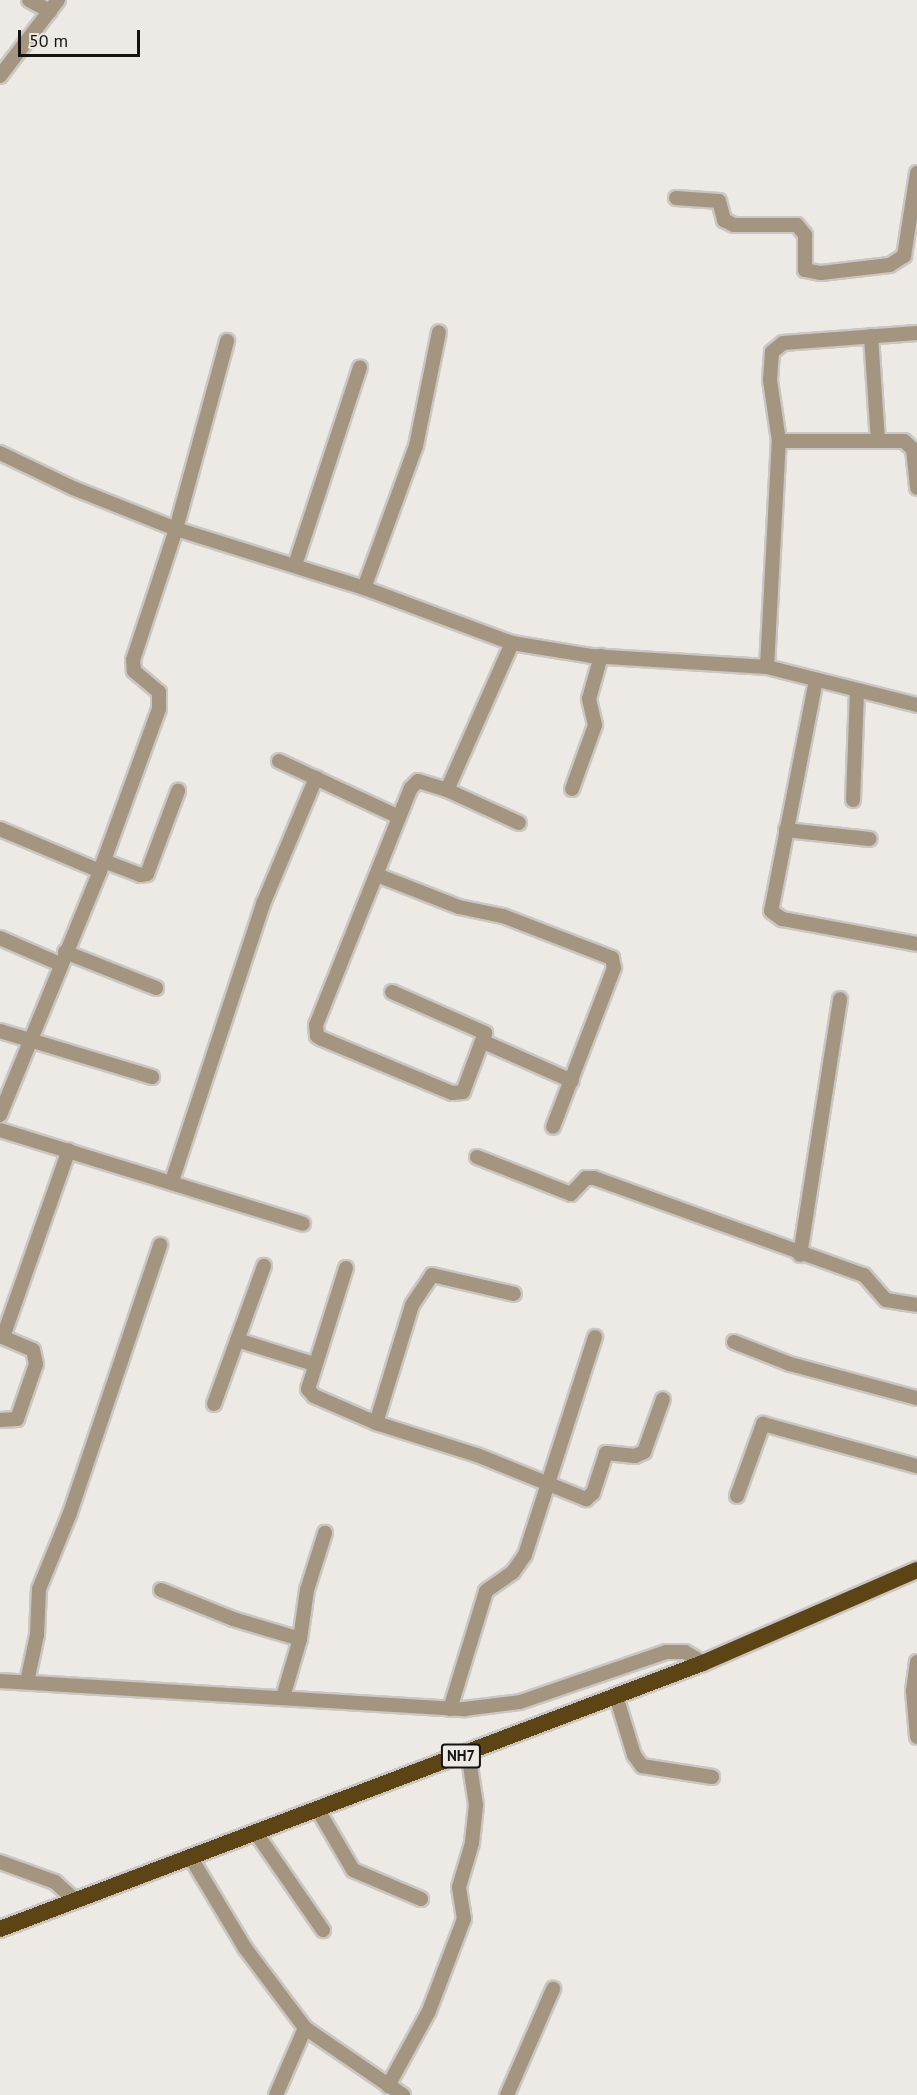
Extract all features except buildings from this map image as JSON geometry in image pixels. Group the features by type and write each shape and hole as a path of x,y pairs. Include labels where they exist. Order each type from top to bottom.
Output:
{"highway":[{"name":"NH7","path":"0,1929 703,1663 917,1570"}],"street":[{"path":"0,76 54,6 30,0"},
{"path":"676,198 719,201 724,220 734,225 797,225 805,235 805,270 821,273 890,265 904,255 917,173"},
{"path":"363,588 416,446 439,332"},
{"path":"767,667 779,441 770,380 775,347 783,343 917,333"},
{"path":"870,336 878,441"},
{"path":"0,1115 102,866 159,709 159,692 132,665 176,529 226,340"},
{"path":"295,566 360,368"},
{"path":"779,441 878,441 911,444 917,488"},
{"path":"0,453 73,488 176,529 363,588 512,643 602,656 767,667 917,705"},
{"path":"447,790 512,643"},
{"path":"572,789 595,724 589,699 602,656"},
{"path":"816,680 770,903 775,917 917,944"},
{"path":"853,800 857,691"},
{"path":"279,761 399,817"},
{"path":"172,1181 262,904 316,778"},
{"path":"392,992 482,1030 484,1042 466,1087 457,1094 317,1036 316,1025 411,788 417,781 447,790 519,823"},
{"path":"0,829 102,866 140,875 147,874 178,791"},
{"path":"786,830 870,839"},
{"path":"377,875 459,907 503,916 612,958 614,968 553,1127"},
{"path":"0,938 156,988"},
{"path":"800,1255 840,999"},
{"path":"0,1031 152,1077"},
{"path":"484,1042 572,1081"},
{"path":"0,1130 172,1181 303,1224"},
{"path":"0,1420 17,1419 37,1360 33,1350 2,1336 69,1150"},
{"path":"477,1157 572,1194 586,1178 594,1178 800,1255 864,1275 886,1300 917,1305"},
{"path":"27,1682 37,1635 39,1589 70,1513 160,1245"},
{"path":"214,1404 264,1266"},
{"path":"346,1268 308,1384 310,1393 376,1423 477,1455 581,1499 590,1498 606,1453 635,1456 645,1452 663,1399"},
{"path":"376,1423 411,1305 432,1275 514,1294"},
{"path":"450,1709 486,1591 520,1564 548,1486 595,1337"},
{"path":"237,1340 314,1364"},
{"path":"734,1342 790,1365 917,1398"},
{"path":"737,1496 763,1424 917,1466"},
{"path":"283,1697 300,1639 308,1590 325,1533"},
{"path":"161,1590 233,1620 300,1639"},
{"path":"0,1681 450,1709 520,1702 676,1650 703,1663"},
{"path":"917,1662 915,1704 917,1737"},
{"path":"616,1696 634,1755 642,1766 712,1777"},
{"path":"388,2086 429,2011 464,1919 459,1887 472,1844 477,1805 468,1753"},
{"path":"318,1810 353,1870 421,1899"},
{"path":"256,1833 322,1930"},
{"path":"191,1858 245,1948 305,2028 403,2095"},
{"path":"0,1862 55,1882 76,1901"},
{"path":"507,2095 553,1989"},
{"path":"276,2095 305,2028"}]}
